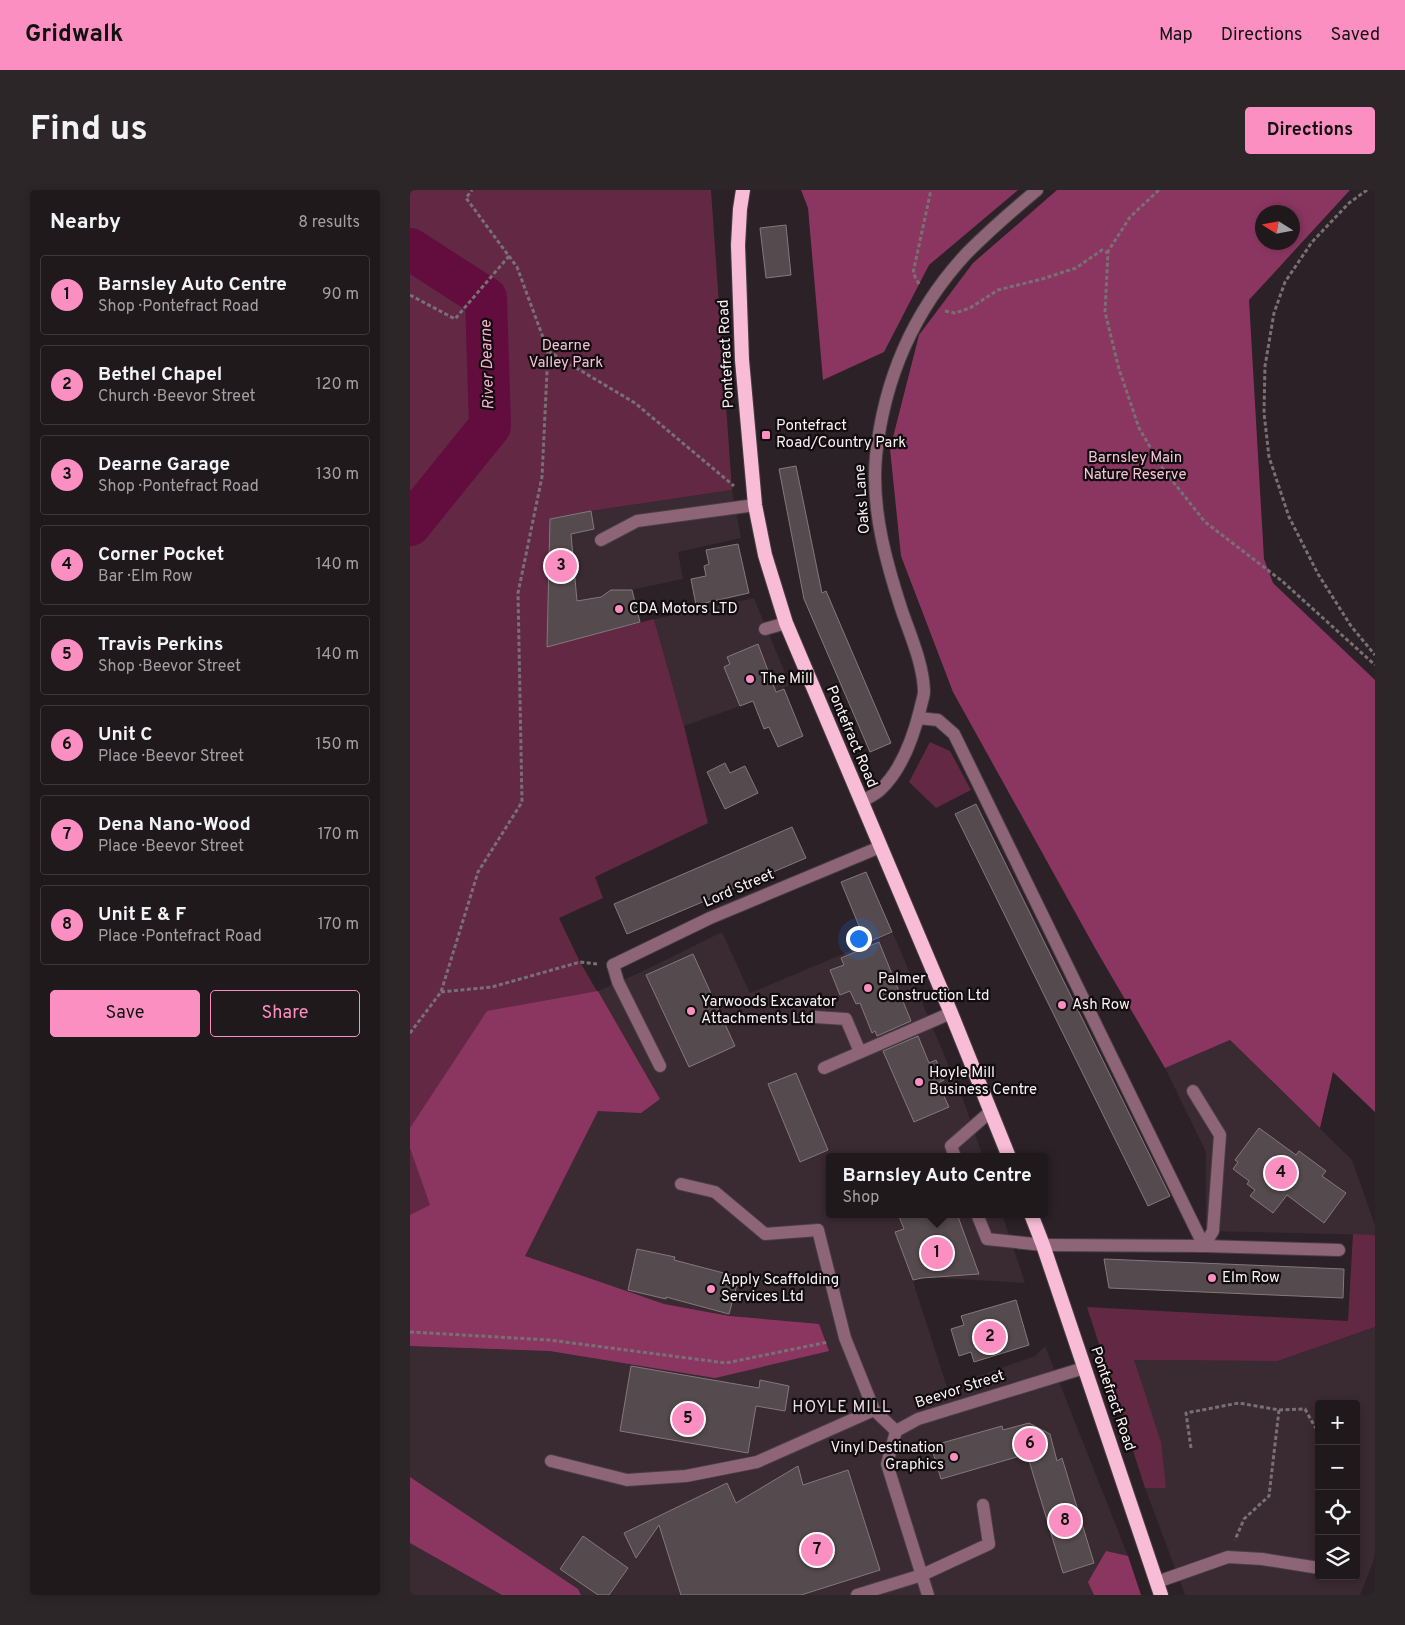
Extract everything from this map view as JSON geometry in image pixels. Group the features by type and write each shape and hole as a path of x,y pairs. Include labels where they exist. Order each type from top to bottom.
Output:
{"highway":[{"name":"Pontefract Road","path":"743,190 738,245 742,360 755,505 764,555 786,623 951,1013 1007,1153"},
{"name":"Pontefract Road","path":"1033,1218 1159,1588"}],"street":[{"name":"Oaks Lane","path":"861,802 880,790 894,772 908,748 924,693 921,669 890,575 878,520 876,458 880,426 891,384 906,340 928,303 968,253 1007,215 1037,190"},
{"path":"601,540 637,521 755,505"},
{"path":"765,629 786,623"},
{"path":"918,718 938,720 954,734 1204,1246"},
{"name":"Lord Street","path":"613,965 710,918 880,847"},
{"path":"613,965 618,982 660,1066"},
{"path":"824,1068 951,1013"},
{"path":"814,1018 846,1019 860,1052"},
{"path":"1193,1091 1220,1135 1213,1231 1204,1246"},
{"path":"954,1153 951,1146 990,1111"},
{"path":"681,1184 716,1192 765,1234 818,1230 845,1338 874,1410 896,1432 887,1464 928,1595"},
{"path":"979,1218 987,1239 1043,1245 1204,1246 1339,1250"},
{"name":"Beevor Street","path":"896,1432 918,1419 1084,1368"},
{"path":"551,1461 627,1480 686,1476 757,1462 874,1410"},
{"path":"857,1595 922,1575 989,1544 983,1505"},
{"path":"1159,1588 1228,1557 1315,1567"}],"path":[{"path":"410,1033 441,992 478,872 522,802 518,593 542,477 548,352 517,267 466,198 472,190"},
{"path":"931,190 913,273 928,303 947,312 955,313 970,308 998,290 1076,268 1102,250 1107,253"},
{"path":"1159,190 1130,217 1107,253 1105,312 1118,369 1139,428 1163,469 1205,522 1282,581 1375,665"},
{"path":"1367,190 1349,203 1312,242 1286,282 1274,313 1265,366 1264,413 1269,457 1289,517 1318,574 1336,604 1350,626 1375,654"},
{"path":"410,295 456,319 509,256"},
{"path":"548,352 635,402 755,505"},
{"path":"441,992 492,986 580,962 613,965"},
{"path":"410,1332 549,1340 726,1363 845,1338"},
{"path":"1191,1448 1186,1413 1239,1402 1279,1410 1305,1409 1315,1427"},
{"path":"1228,1557 1244,1519 1269,1496 1279,1410"}],"shaded area":[{"path":"732,490 741,538 678,552 683,579 632,590 640,622 547,647 550,519"},
{"path":"754,598 790,685 684,726 654,619"},
{"path":"722,932 750,993 893,933 964,1102 982,1153 826,1153 826,1218 1003,1218 1025,1283 922,1277 913,1281 947,1387 1035,1356 1045,1346 1128,1556 1139,1595 410,1595 410,1346 550,1351 729,1316 664,1304 525,1256 598,1111 641,1113 660,1099 598,991"},
{"path":"1230,1040 1352,1160 1375,1225 1375,1235 1206,1231 1206,1152 1165,1068"},
{"path":"1375,1327 1375,1552 1374,1560 1360,1595 1185,1595 1145,1488 1166,1487 1134,1360 1278,1361"}],"green space":[{"name":"Dearne Valley Park","path":"410,190 711,190 732,490 550,519 547,646 654,619 684,726 708,823 595,877 603,898 559,918 580,962 660,1099 641,1113 598,1111 525,1256 664,1304 729,1316 819,1324 829,1351 715,1378 550,1351 410,1346"},
{"path":"801,190 1018,190 929,265 884,352 823,380 808,208"},
{"name":"Barnsley Main Nature Reserve","path":"1057,190 1350,190 1300,244 1300,205 1255,205 1255,250 1295,250 1249,300 1264,559 1273,583 1375,680 1375,1112 1333,1072 1320,1128 1230,1040 1165,1068 1095,948 953,692 901,556 890,449 919,335 973,263"},
{"path":"930,742 950,751 971,790 936,808 909,782"},
{"path":"598,991 660,1099 641,1113 598,1111 525,1256 664,1304 729,1316 819,1324 829,1351 715,1378 550,1351 410,1346 410,1215 430,1205 410,1148 410,1128 487,1011"},
{"path":"1353,1234 1375,1235 1375,1327 1278,1361 1134,1360 1161,1442 1166,1488 1145,1488 1087,1307 1348,1321"},
{"path":"410,1477 578,1589 581,1595 502,1595 410,1543"},
{"path":"1106,1551 1128,1556 1141,1595 1094,1595 1088,1582"}],"building":[{"path":"786,225 791,275 766,278 760,228"},
{"path":"796,466 822,593 826,591 891,743 870,752 804,599 779,469"},
{"path":"591,511 594,529 571,534 577,601 601,597 611,590 632,590 640,622 547,647 550,519"},
{"path":"738,544 749,593 696,605 691,579 706,576 704,566 709,564 706,550"},
{"path":"758,644 776,692 784,689 803,736 778,747 769,727 764,729 753,701 740,706 724,667 730,664 727,657"},
{"path":"725,763 730,773 745,766 758,793 725,809 707,772"},
{"name":"Ash Row","path":"976,804 1170,1196 1148,1206 955,814"},
{"path":"792,827 806,858 627,934 614,904"},
{"path":"866,872 892,932 866,943 841,882"},
{"name":"Palmer Construction Ltd","path":"879,942 911,1021 877,1036 875,1031 872,1033 860,1003 856,1004 850,991 840,995 830,970 844,965 841,958"},
{"name":"Yarwoods Excavator Attachments Ltd","path":"693,954 735,1046 689,1067 646,975"},
{"name":"Hoyle Mill Business Centre","path":"918,1036 929,1063 936,1060 944,1080 938,1083 949,1107 914,1122 883,1051"},
{"path":"796,1073 828,1150 800,1162 768,1084"},
{"path":"1259,1128 1296,1155 1299,1151 1326,1171 1322,1176 1346,1193 1324,1223 1287,1195 1273,1213 1250,1196 1255,1190 1247,1184 1249,1181 1233,1169 1238,1162 1235,1160"},
{"path":"900,1218 958,1218 979,1274 913,1280 895,1232 904,1229"},
{"path":"637,1249 675,1257 674,1260 739,1277 729,1314 666,1297 666,1299 628,1290"},
{"name":"Elm Row","path":"1104,1259 1344,1269 1343,1298 1109,1288"},
{"path":"1016,1300 1029,1345 974,1362 971,1352 959,1356 951,1329 964,1325 961,1316"},
{"path":"631,1366 759,1388 760,1380 789,1386 785,1411 756,1406 748,1453 620,1431"},
{"path":"1029,1423 1050,1434 1057,1461 1062,1458 1094,1563 1063,1573 1027,1454 941,1479 931,1446 1002,1426 1003,1430"},
{"path":"798,1466 803,1485 848,1470 880,1570 801,1595 681,1595 659,1525 636,1558 624,1533 727,1483 736,1503"},
{"path":"583,1536 628,1568 609,1595 598,1595 560,1569"}],"waterway":[{"name":"River Dearne","path":"410,249 486,298 490,426 410,525"}],"place":[{"name":"Pontefract Road/Country Park","path":"766,435"},
{"name":"Dearne Garage","path":"561,566"},
{"name":"CDA Motors LTD","path":"619,609"},
{"name":"The Mill","path":"750,679"},
{"name":"Palmer Construction Ltd","path":"868,988"},
{"name":"Ash Row","path":"1062,1005"},
{"name":"Yarwoods Excavator Attachments Ltd","path":"691,1011"},
{"name":"Hoyle Mill Business Centre","path":"919,1082"},
{"name":"Corner Pocket","path":"1281,1173"},
{"name":"Barnsley Auto Centre","path":"937,1253"},
{"name":"Elm Row","path":"1212,1278"},
{"name":"Apply Scaffolding Services Ltd","path":"711,1289"},
{"name":"Bethel Chapel","path":"990,1337"},
{"name":"Travis Perkins","path":"688,1419"},
{"name":"Unit C","path":"1030,1444"},
{"name":"Vinyl Destination Graphics","path":"954,1457"},
{"name":"Unit E & F","path":"1065,1521"},
{"name":"Dena Nano-Wood","path":"817,1550"}],"district":[{"name":"HOYLE MILL","path":"842,1408"}]}
